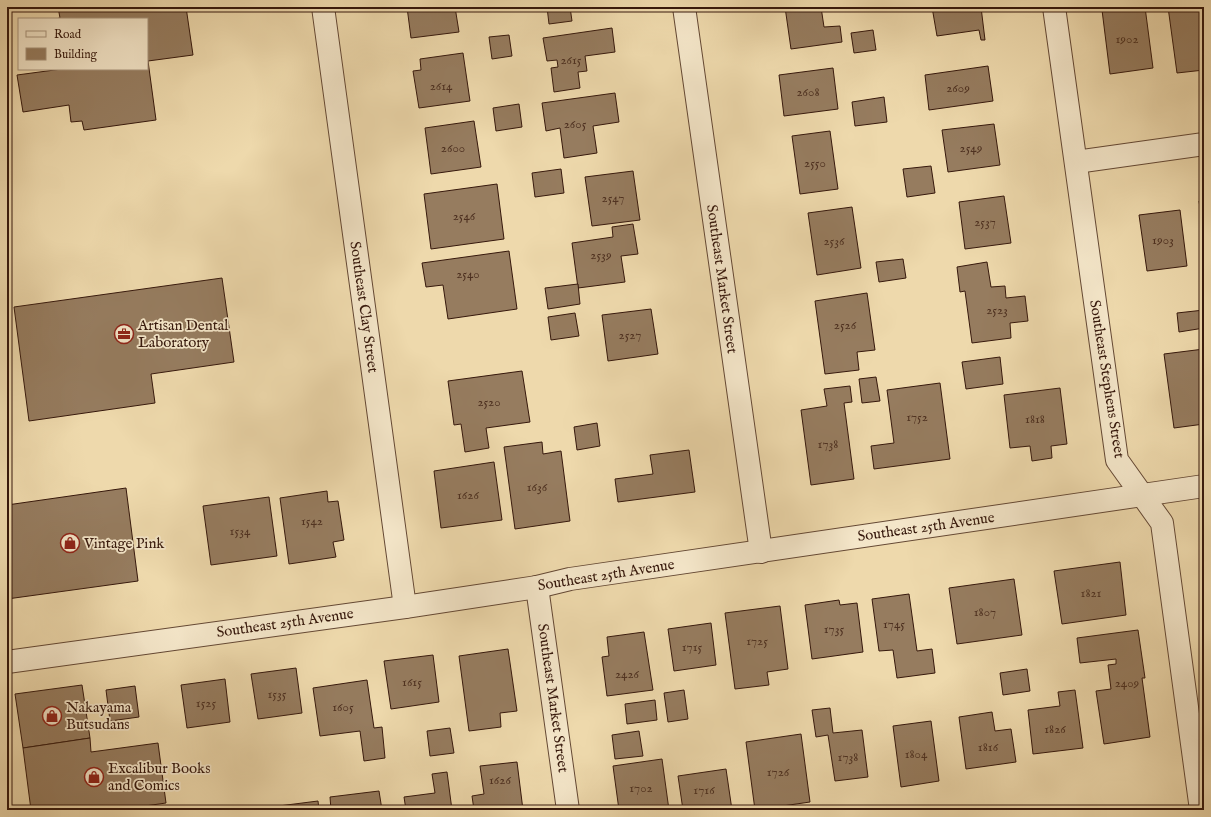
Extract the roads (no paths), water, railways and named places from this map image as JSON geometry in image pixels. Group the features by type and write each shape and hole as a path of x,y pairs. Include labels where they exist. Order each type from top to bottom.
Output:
{"street":[{"name":"Southeast Clay Street","path":"323,7 405,607"},
{"name":"Southeast Market Street","path":"684,7 761,552"},
{"name":"Southeast Stephens Street","path":"1054,7 1117,460 1162,523 1199,809"},
{"path":"1076,162 1204,144"},
{"name":"Southeast 25th Avenue","path":"7,662 405,607 537,587 570,579 1204,486"},
{"name":"Southeast Market Street","path":"537,587 568,810"}],"place":[{"name":"Artisan Dental Laboratory","path":"124,334"},
{"name":"Vintage Pink","path":"70,543"},
{"name":"Nakayama Butsudans","path":"52,716"},
{"name":"Excalibur Books and Comics","path":"94,777"}]}
